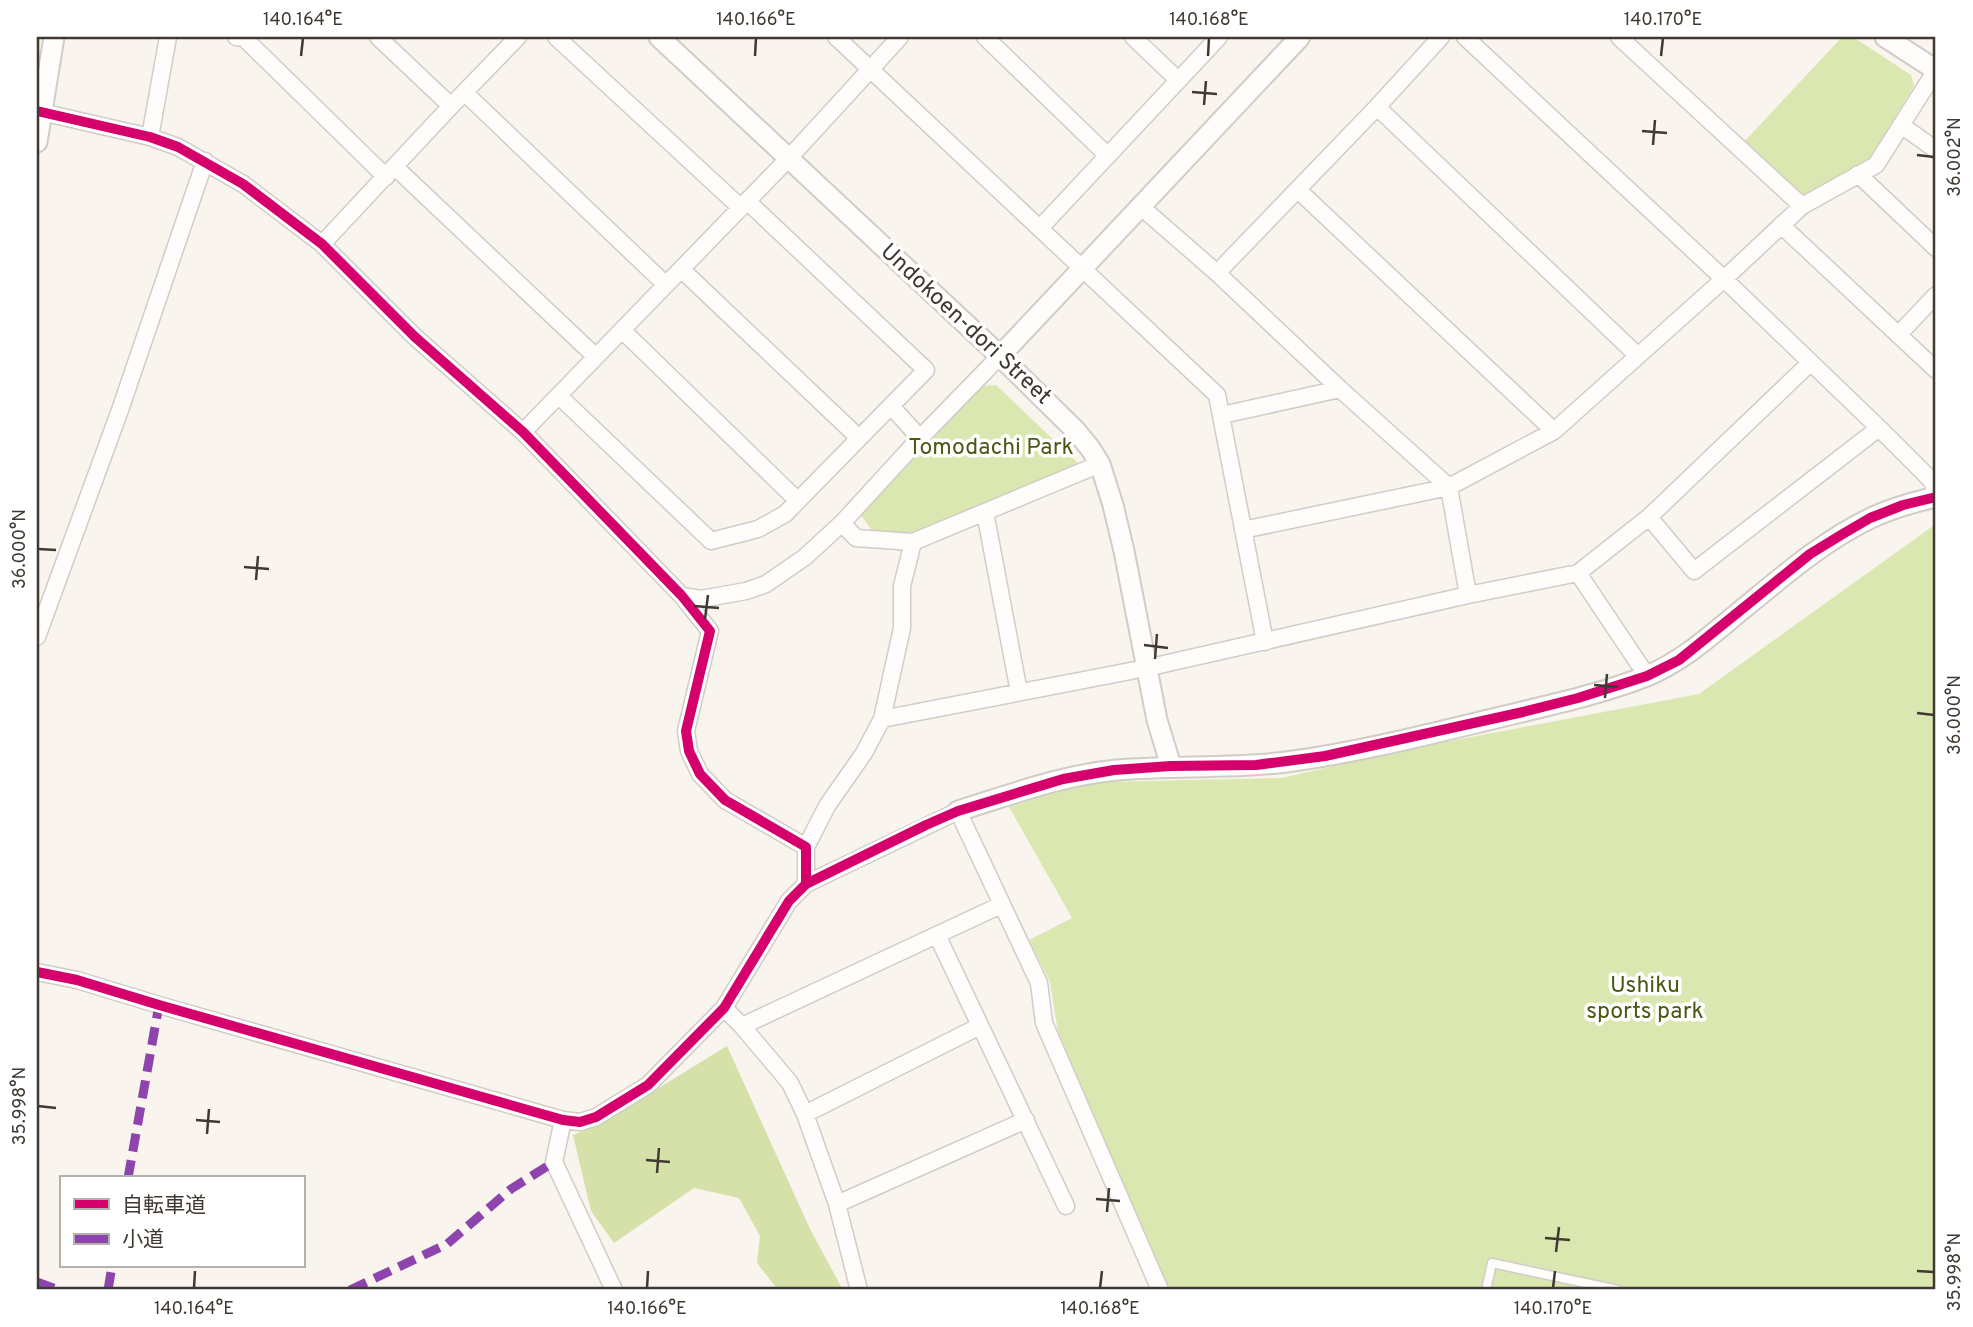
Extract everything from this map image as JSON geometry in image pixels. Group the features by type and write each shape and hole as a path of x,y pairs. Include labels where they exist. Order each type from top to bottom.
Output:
{"street":[{"path":"37,142 54,37"},
{"path":"150,137 168,37"},
{"path":"236,37 244,38 596,357"},
{"path":"378,37 451,106"},
{"path":"556,37 926,370 785,514 758,529 711,541 559,396"},
{"name":"Undokoen-dori Street","path":"659,37 1000,356 1076,431 1100,464 1124,551 1157,720 1171,766"},
{"path":"836,37 1217,395 1265,642"},
{"path":"523,432 788,159 900,37"},
{"path":"985,37 1108,156"},
{"path":"1133,37 1178,80"},
{"path":"1040,228 1219,37"},
{"path":"682,596 701,599 723,596 765,584 805,557 842,523 1300,37"},
{"path":"1217,272 1441,37"},
{"path":"37,972 77,980 563,1120 580,1122 596,1117 648,1085 724,1008 789,901 806,884 958,811 1063,779 1114,770 1256,765 1325,756 1523,712 1647,676 1679,660 1810,555 1840,536 1881,513 1936,496 1932,481 1879,428 1465,37"},
{"path":"1619,37 1802,206"},
{"path":"1243,530 1449,487 1554,431 1802,206 1876,164 1936,70 1885,37"},
{"path":"322,244 466,93 514,38"},
{"path":"466,93 666,285"},
{"path":"1377,107 1637,355"},
{"path":"40,111 150,137 178,147 243,184 322,244 415,337 523,432 682,596 710,631 686,731 689,751 700,774 725,800 806,846"},
{"path":"1901,125 1936,150"},
{"path":"37,637 120,410 205,161"},
{"path":"1858,174 1936,248"},
{"path":"1298,190 1554,431"},
{"path":"1140,206 1217,272 1340,389 1449,487 1468,595"},
{"path":"1781,225 1936,370"},
{"path":"681,269 859,438"},
{"path":"1898,335 1936,295"},
{"path":"622,330 799,501"},
{"path":"882,719 1146,668 1468,595 1578,573 1649,517 1810,363"},
{"path":"1222,415 1340,389"},
{"path":"891,406 920,438"},
{"path":"1649,517 1694,571 1879,428"},
{"path":"842,523 856,538 913,542 1100,464"},
{"path":"985,512 1019,692"},
{"path":"806,884 806,846 827,806 864,752 882,719 902,628 902,586 913,542"},
{"path":"1578,573 1647,676"},
{"path":"958,811 1040,984 1044,1023 1160,1290"},
{"path":"742,1026 1001,905"},
{"path":"937,935 1066,1206"},
{"path":"724,1008 790,1083 805,1114 837,1204 859,1290"},
{"path":"805,1114 980,1026"},
{"path":"563,1120 554,1162 614,1290"},
{"path":"837,1204 1026,1120"}],"lane":[{"path":"1486,1290 1492,1263 1618,1290"},
{"path":"1564,1290 1566,1279"}],"green space":[{"path":"1842,37 1853,37 1911,75 1914,86 1871,157 1800,198 1743,143"},
{"name":"Tomodachi Park","path":"996,385 1079,464 914,532 873,532 861,515 982,386"},
{"name":"Ushiku sports park","path":"1936,526 1936,1290 1169,1290 1058,1032 1050,982 1029,940 1072,918 1009,807 1055,792 1100,782 1281,778 1418,747 1699,694"},
{"path":"727,1046 810,1229 843,1290 778,1290 757,1263 760,1236 739,1198 694,1188 614,1243 591,1211 573,1135 602,1123"}],"marked path":[{"path":"128,1176 159,1005"},
{"path":"350,1290 447,1244 511,1189 554,1162"},
{"path":"108,1290 112,1268"},
{"path":"37,1282 59,1290"}],"cycle path":[{"path":"37,111 150,137 178,147 243,184 322,244 415,337 523,432 682,596 710,631 686,731 689,751 700,774 725,800 806,847 806,884"},
{"path":"37,972 77,980 563,1120 580,1122 596,1117 648,1085 724,1008 789,901 806,884 926,825 958,811 1063,779 1114,770 1256,765 1325,756 1523,712 1647,676 1679,660 1810,554 1870,518 1903,505 1936,497"}]}
